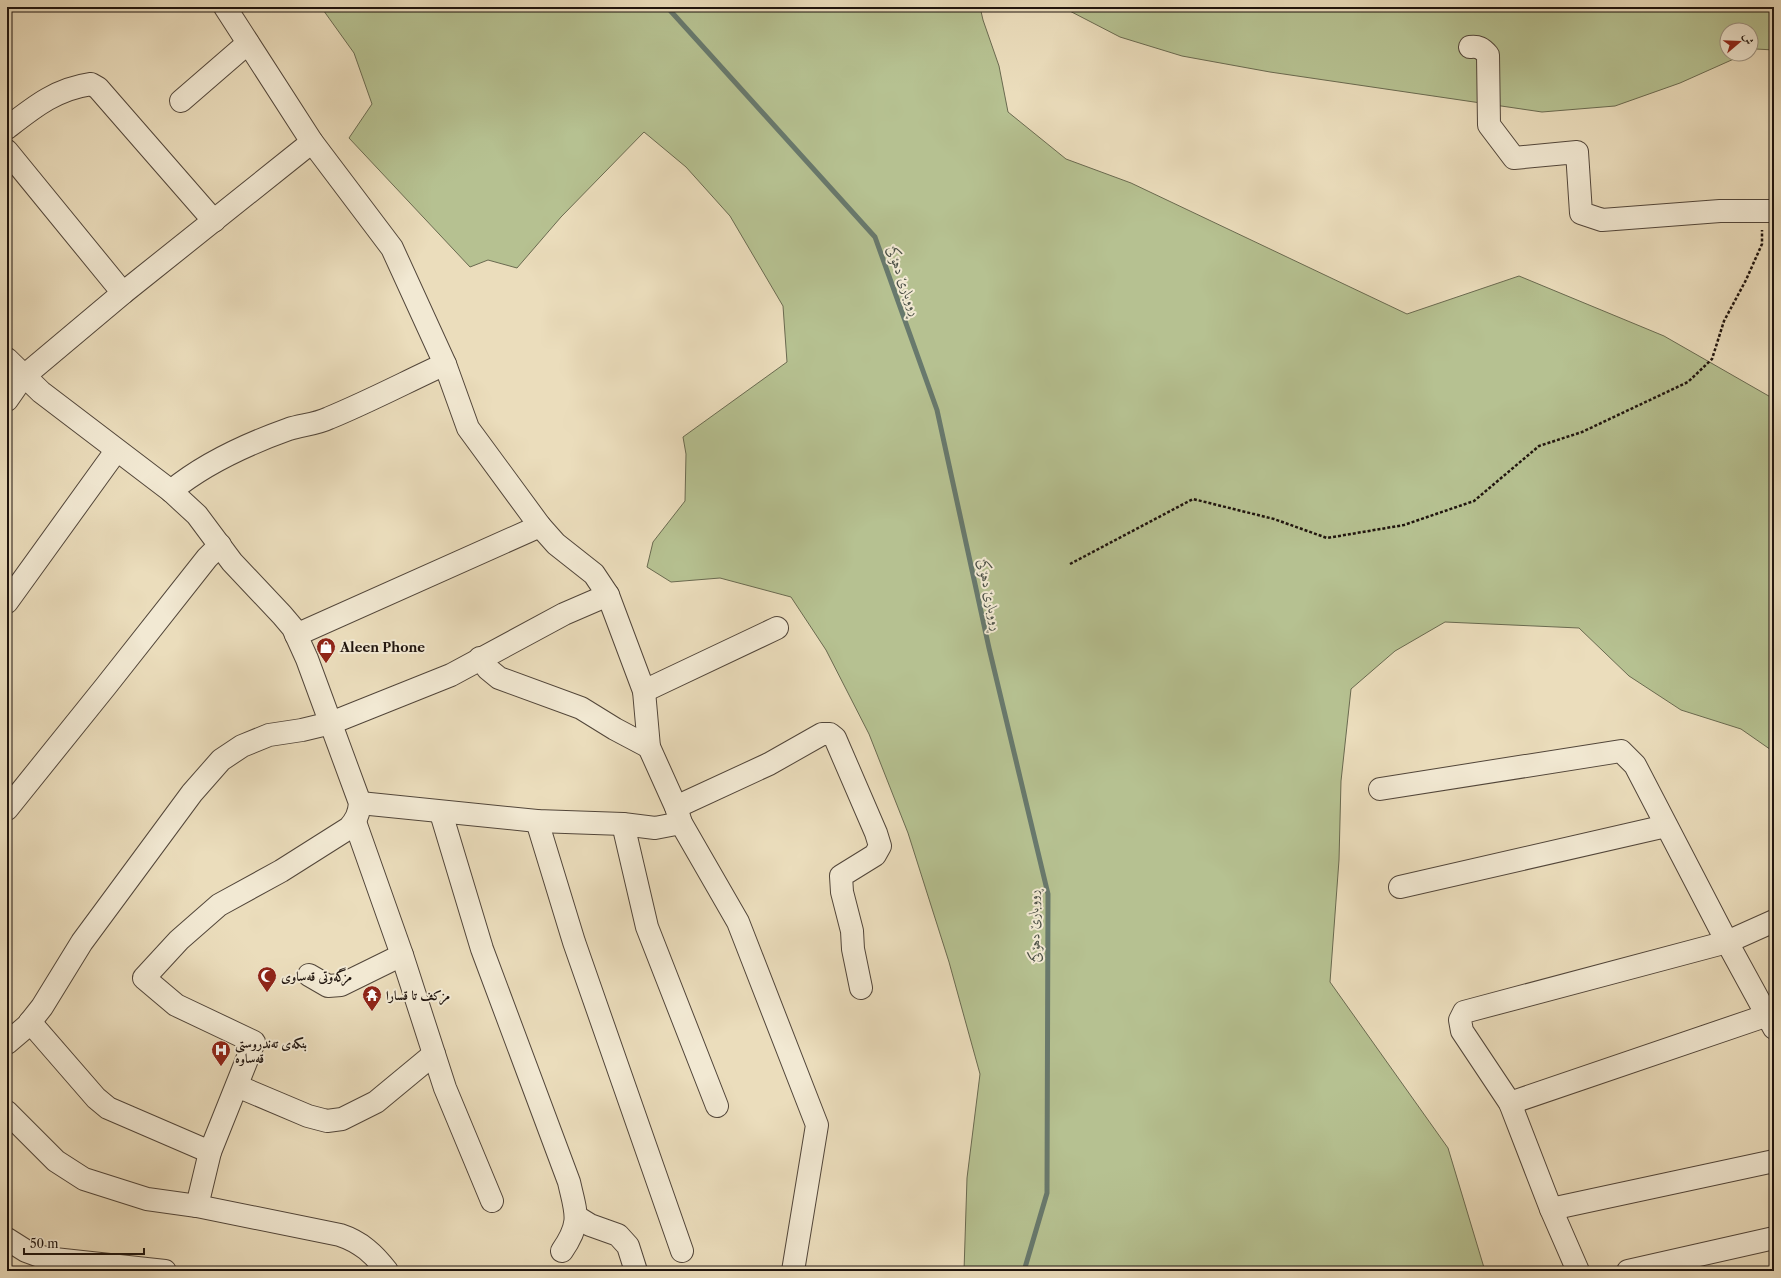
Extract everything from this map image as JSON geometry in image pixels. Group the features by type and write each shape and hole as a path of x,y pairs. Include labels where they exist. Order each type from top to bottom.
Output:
{"street":[{"path":"225,7 312,142 392,248 445,364 468,428 540,526 556,544 594,574 608,595 644,691 649,747 678,815 738,922 817,1125 793,1271"},
{"path":"182,101 248,43"},
{"path":"1470,47 1477,46 1483,49 1488,55 1489,125 1514,158 1577,152 1581,213 1602,220 1720,211 1769,211"},
{"path":"7,128 45,99 70,89 92,84 98,88 214,221"},
{"path":"7,400 23,376 123,293 312,142"},
{"path":"7,151 123,293"},
{"path":"7,359 41,392 116,451 171,491 197,515 240,570 279,611 296,634 331,723 402,955 445,1088 492,1201"},
{"path":"171,491 187,478 244,447 290,429 328,419 445,364"},
{"path":"7,602 116,451"},
{"path":"296,634 540,526"},
{"path":"8,807 102,692 206,558 220,545"},
{"path":"210,1152 108,1108 15,1033 42,1007 82,942 192,793 221,760 242,746 270,735 302,730 331,723 451,675 564,614 608,595"},
{"path":"644,691 777,628"},
{"path":"480,658 488,669 499,678 581,708 615,729 649,747"},
{"path":"358,812 441,813 537,821 623,824 655,828 822,734 830,734 836,738 876,833 880,846 875,856 841,876 842,892 852,931 853,949 861,988"},
{"path":"1380,789 1620,751 1635,765 1727,942 1771,1021 1510,1103"},
{"path":"197,1206 210,1152 254,1042 176,1005 144,978 179,940 219,905 281,871 342,832 358,812"},
{"path":"441,813 482,949 569,1182 577,1217 572,1236 562,1251"},
{"path":"537,821 574,942 682,1251"},
{"path":"623,824 647,927 717,1106"},
{"path":"1400,887 1666,826"},
{"path":"1578,1271 1551,1209 1510,1103 1462,1032 1460,1020 1464,1012 1727,942 1774,921"},
{"path":"309,975 328,986 341,985 402,955"},
{"path":"237,1086 308,1116 327,1121 342,1119 376,1102 434,1054"},
{"path":"7,1112 56,1161 84,1179 147,1199 197,1206 340,1235 352,1239 366,1247 387,1271"},
{"path":"1551,1209 1774,1161"},
{"path":"577,1217 590,1225 618,1235 628,1246 636,1271"},
{"path":"1628,1271 1774,1238"},
{"path":"7,1239 26,1251 45,1258 165,1271"}],"path":[{"path":"1070,564 1193,499 1274,519 1327,538 1404,525 1474,502 1539,446 1582,432 1688,382 1712,359 1724,320 1746,280 1762,244 1769,211"}],"green space":[{"path":"321,7 980,7 999,66 1008,112 1066,159 1131,183 1407,314 1519,276 1664,336 1774,399 1774,752 1741,729 1681,710 1629,676 1579,628 1445,622 1395,651 1351,689 1341,781 1339,860 1330,982 1448,1148 1485,1271 964,1271 967,1178 980,1074 949,962 908,833 869,734 826,650 791,597 720,578 671,582 647,567 653,542 685,501 686,454 683,437 787,362 783,306 730,216 686,167 644,132 561,217 517,268 488,260 470,267 349,138 372,104 354,53"},
{"path":"1062,7 1774,7 1774,50 1759,49 1759,22 1719,22 1719,62 1727,62 1680,83 1615,106 1542,112 1270,72 1182,56 1120,37"}],"waterway":[{"name":"ڕووبارێ دهۆكێ","path":"667,7 875,237 937,410 989,648 1048,894 1047,1193 1024,1271"}],"place":[{"name":"Aleen Phone","path":"326,664"},
{"name":"مزگەوتی قەساوی","path":"267,993"},
{"name":"مزكف تا قسارا","path":"372,1012"},
{"name":"بنکەی تەندروستی قەساوە","path":"221,1067"}]}
